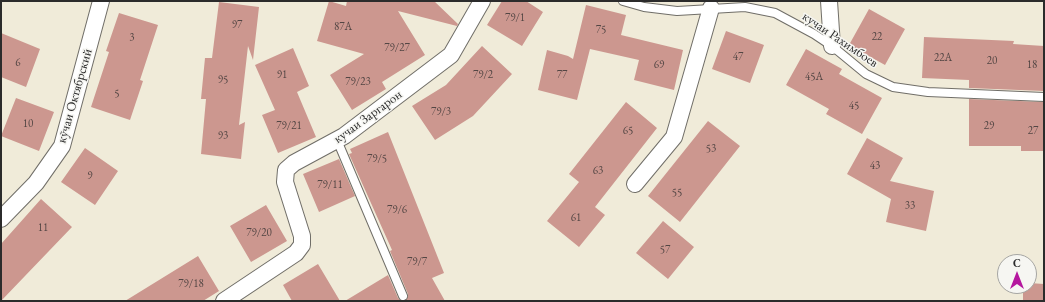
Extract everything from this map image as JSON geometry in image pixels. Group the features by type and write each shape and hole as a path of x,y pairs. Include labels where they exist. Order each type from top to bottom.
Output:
{"street":[{"name":"кӯчаи Октябрский","path":"1,219 36,183 62,146 101,1"},
{"name":"кучаи Заргарон","path":"224,301 296,253 302,245 302,236 285,182 286,170 294,163 344,136 451,55 482,1"},
{"path":"829,1 832,46"},
{"path":"635,184 674,137 711,8"}],"lane":[{"name":"кучаи Рахимбоев","path":"623,1 644,7 678,11 745,7 775,14 832,46 866,74 894,87 928,92 1044,97"},
{"path":"336,140 403,296"}],"building":[{"path":"329,1 346,6 347,1 434,1 458,24 457,26 398,11 425,55 382,82 386,89 352,110 330,75 364,54 317,41"},
{"path":"502,1 526,1 543,12 522,46 487,25"},
{"path":"219,2 259,7 253,60 248,46 239,125 245,122 241,159 201,154 206,99 201,99 205,58 212,58"},
{"path":"586,5 626,15 621,35 683,50 674,90 634,80 639,60 590,49 577,100 538,90 547,50 573,59"},
{"path":"869,9 905,29 885,65 849,45"},
{"path":"119,13 158,25 140,80 143,81 130,120 91,107 109,52 106,51"},
{"path":"726,31 764,45 750,83 712,69"},
{"path":"1,33 40,49 26,87 1,77"},
{"path":"924,37 1014,41 1013,44 1044,46 1044,91 969,88 969,80 922,78"},
{"path":"482,46 512,74 473,116 435,140 412,106 446,85"},
{"path":"293,48 309,86 297,92 316,137 278,153 262,115 275,110 255,65"},
{"path":"806,49 842,69 839,74 882,98 862,134 826,114 829,109 786,85"},
{"path":"16,98 54,112 39,151 1,136"},
{"path":"969,99 1044,102 1044,151 1021,151 1021,146 969,146"},
{"path":"626,102 657,128 595,207 605,215 579,247 547,221 579,182 569,174"},
{"path":"708,121 740,146 680,222 648,196"},
{"path":"388,132 444,273 432,278 445,301 405,301 408,294 390,251 392,250 349,154 352,153 350,149"},
{"path":"867,138 903,158 890,181 934,191 926,231 886,222 891,199 847,174"},
{"path":"85,148 118,171 95,205 61,182"},
{"path":"339,159 355,196 319,212 303,174"},
{"path":"41,199 72,227 1,301 1,244"},
{"path":"266,205 287,241 251,262 230,226"},
{"path":"663,221 694,247 668,279 636,253"},
{"path":"198,256 219,291 203,301 125,301"},
{"path":"318,264 340,301 292,301 283,285"},
{"path":"388,275 398,298 401,301 345,301"},
{"path":"1037,284 1044,284 1044,301 1023,301 1023,294 1037,294"}]}
